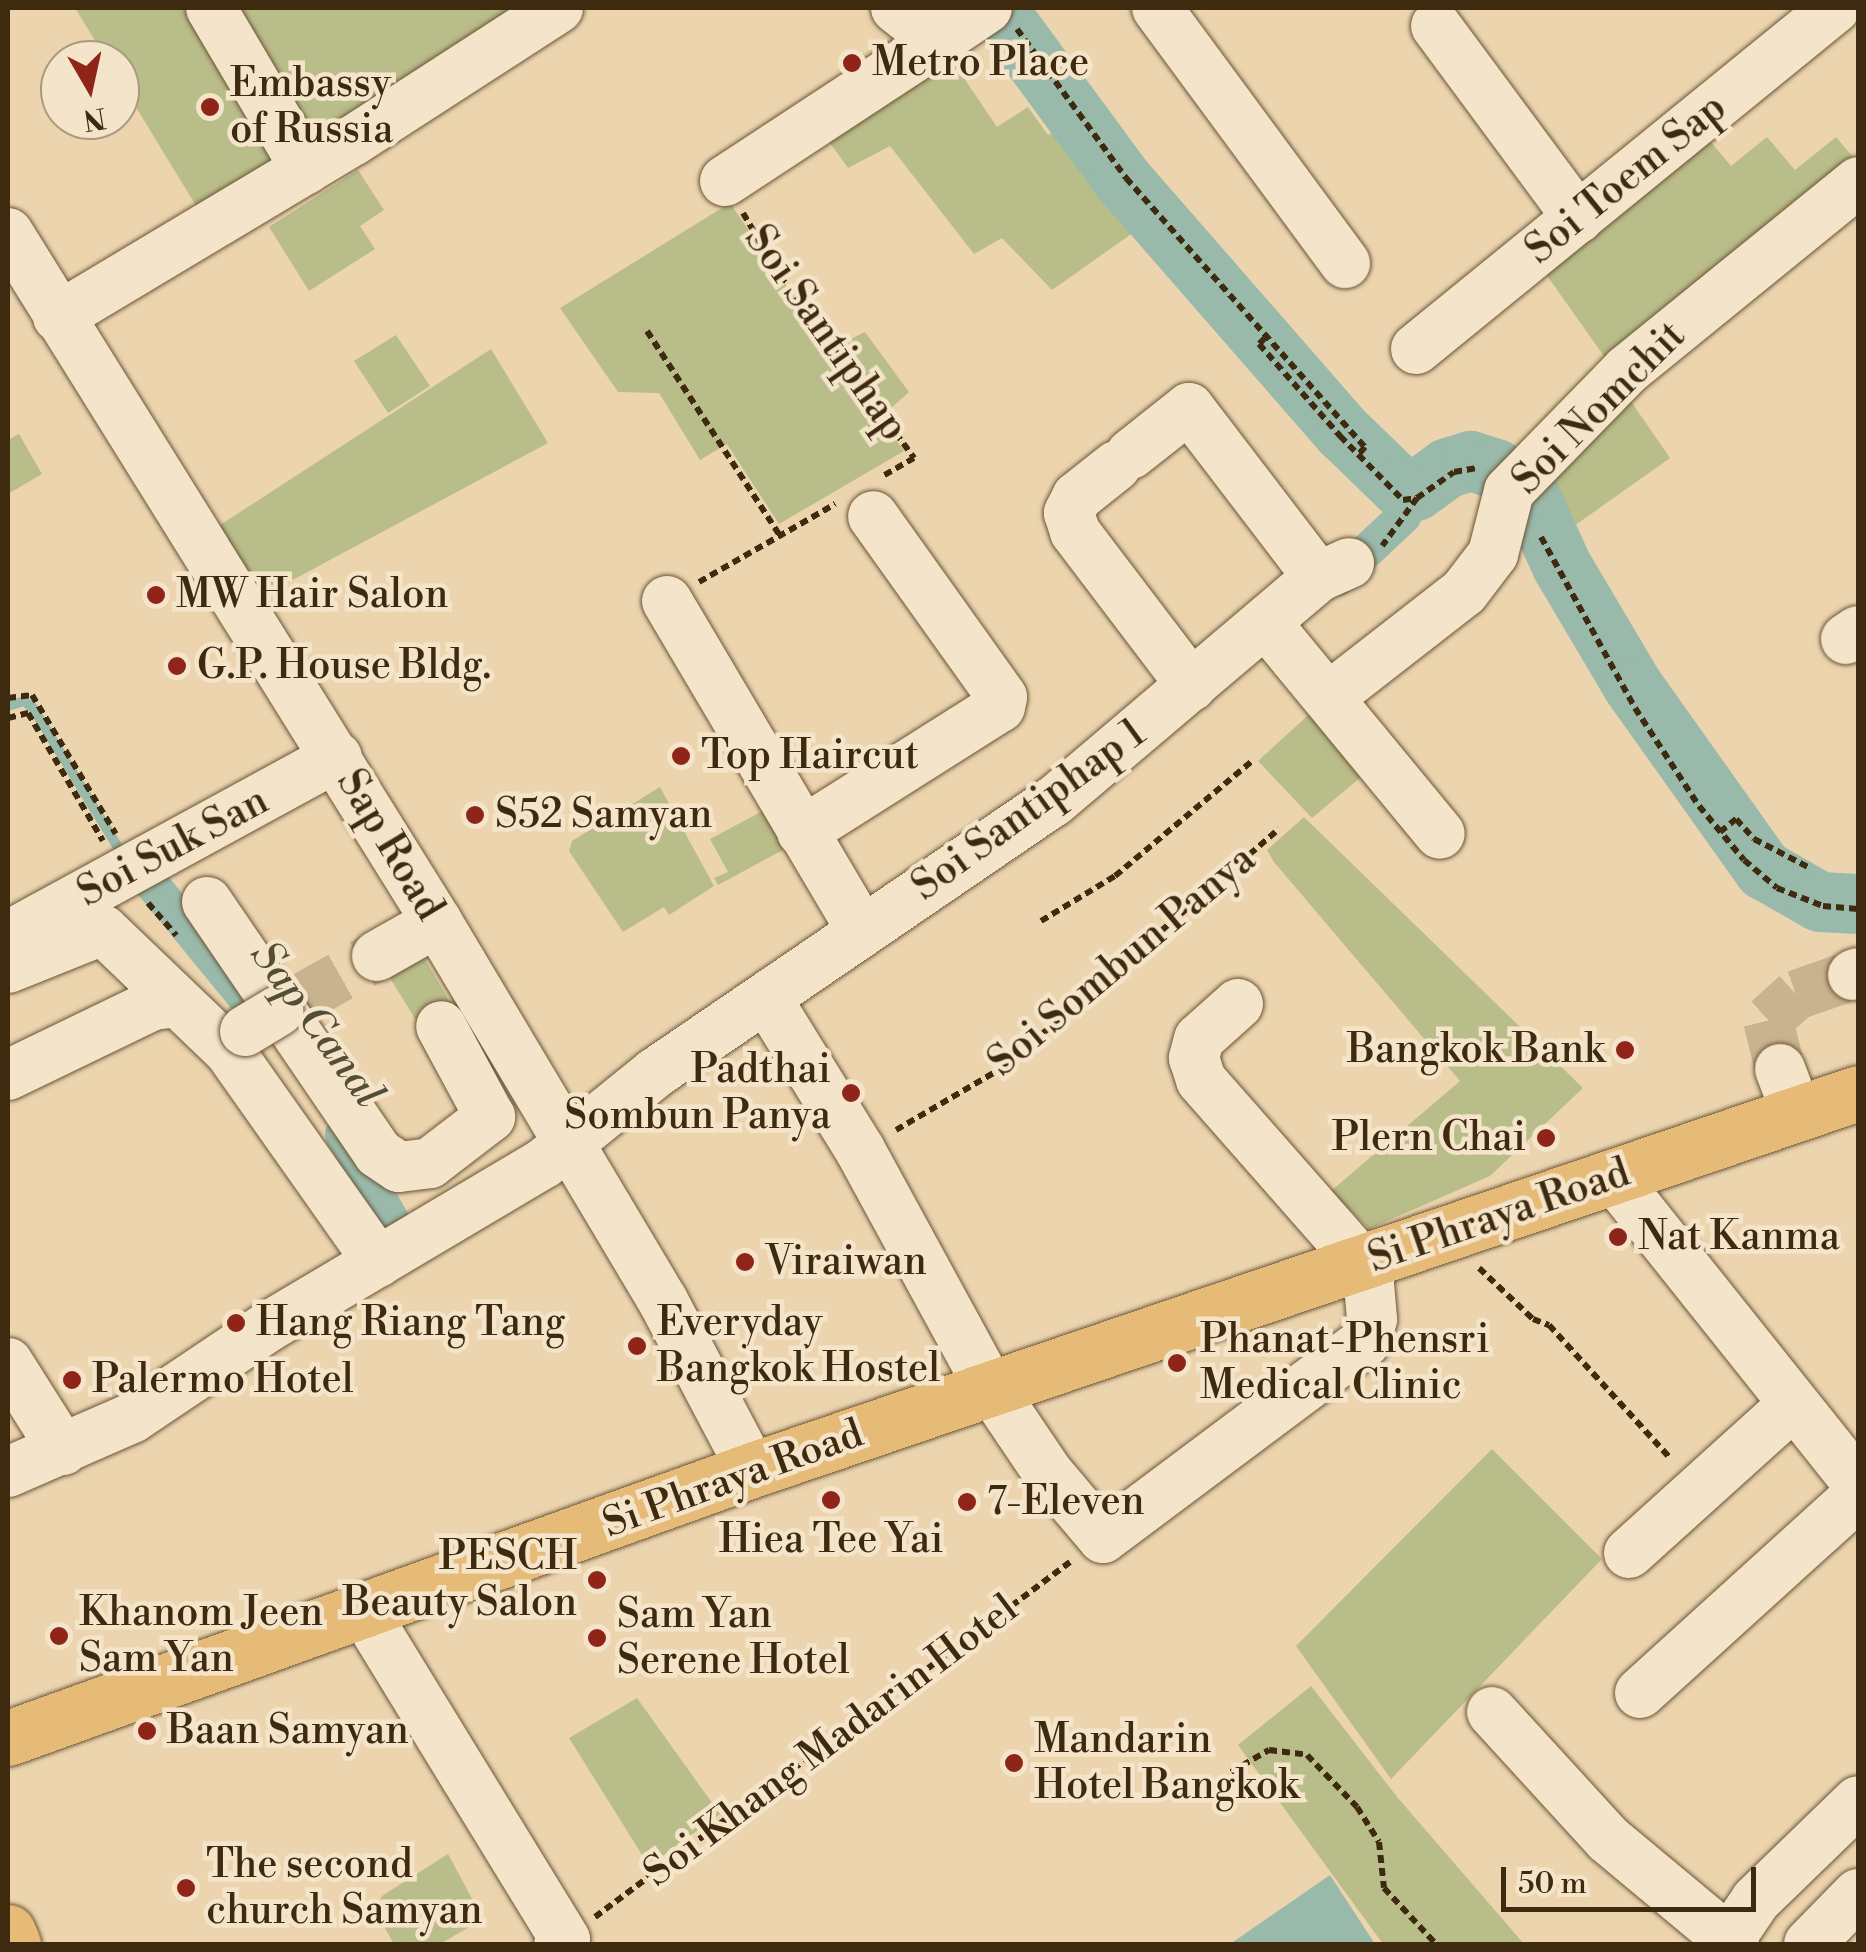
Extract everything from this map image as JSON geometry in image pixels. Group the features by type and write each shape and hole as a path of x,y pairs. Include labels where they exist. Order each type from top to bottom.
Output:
{"main road":[{"name":"Si Phraya Road","path":"8,1738 364,1613 752,1470 1614,1178 1789,1091 1858,1093"},
{"path":"8,1932 13,1944"}],"street":[{"path":"211,8 306,169"},
{"path":"58,317 306,169 558,8"},
{"path":"896,8 974,25"},
{"path":"1157,8 1345,263"},
{"name":"Soi Toem Sap","path":"1416,349 1834,8"},
{"name":"Soi Santiphap","path":"725,181 974,25"},
{"path":"1436,26 1578,218"},
{"name":"Soi Nomchit","path":"1329,697 1464,592 1494,554 1517,482 1627,370 1858,182"},
{"name":"Sap Road","path":"8,233 437,922 728,1416 752,1470"},
{"path":"1192,686 1075,532 1069,513 1077,497 1189,408 1346,566"},
{"path":"802,832 1000,707 1002,698 861,500"},
{"name":"Soi Santiphap 1","path":"8,1472 132,1418 568,1142 655,1073 768,1001 862,931 1053,802 1266,623 1346,566"},
{"path":"667,601 862,931"},
{"path":"1266,623 1440,834"},
{"name":"Soi Suk San","path":"8,936 337,757"},
{"path":"207,902 378,1262"},
{"path":"377,956 437,922"},
{"path":"8,968 103,930 176,1002"},
{"path":"768,1001 860,1150 991,1389 1103,1538 1365,1342 1372,1319 1364,1262 1201,1080 1194,1058 1199,1039 1238,1004"},
{"path":"8,1075 152,1005 176,1002 265,1019 378,1154 399,1167 430,1164 490,1117 441,1026"},
{"path":"1614,1178 1858,1483"},
{"path":"8,1363 64,1450"},
{"path":"1629,1553 1794,1405"},
{"path":"1640,1693 1858,1495"},
{"path":"364,1613 562,1942"},
{"path":"1492,1712 1608,1840 1731,1942 1756,1900 1858,1801"},
{"path":"1808,1944 1858,1894"}],"path":[{"path":"974,25 1126,178 1262,341 1403,500 1417,498"},
{"name":"Soi Santiphap","path":"667,601 780,536 861,500 914,458 780,276 725,181"},
{"path":"646,331 780,536"},
{"path":"1346,566 1417,498 1454,472 1477,468 1517,482 1528,510 1635,708 1720,832 1777,888 1824,906 1858,908"},
{"path":"8,698 32,695 134,869"},
{"path":"8,718 28,713 134,869"},
{"path":"1041,921 1114,876 1252,761"},
{"path":"1720,832 1736,820 1754,840 1808,867"},
{"name":"Soi Sombun Panya","path":"860,1150 1004,1068 1279,829"},
{"path":"1476,1264 1528,1315 1549,1325 1698,1490"},
{"name":"Soi Khang Madarin Hotel","path":"562,1942 1103,1538"},
{"path":"1232,1772 1269,1750 1307,1754 1357,1807 1379,1842 1384,1888 1436,1944"}],"green space":[{"path":"75,8 531,8 201,214 140,114 140,40 95,40"},
{"path":"943,47 997,127 1028,107 1048,135 1065,124 1144,225 1052,290 1002,238 974,254 890,146 848,168 819,128"},
{"path":"1705,135 1731,166 1767,137 1795,170 1836,137 1858,163 1611,366 1538,263"},
{"path":"358,170 384,210 360,226 375,249 309,291 269,227"},
{"path":"730,203 830,349 865,332 909,392 880,418 904,451 779,524 727,444 700,460 659,393 618,392 560,308"},
{"path":"396,335 430,386 388,413 354,361"},
{"path":"491,349 548,443 259,598 217,527"},
{"path":"1619,384 1670,458 1560,536 1530,489"},
{"path":"19,434 42,474 8,494 8,440"},
{"path":"1317,707 1367,772 1312,818 1258,761"},
{"path":"660,787 714,886 669,915 664,907 623,932 569,851 572,841"},
{"path":"768,808 796,843 718,885 714,878 728,872 710,839"},
{"path":"1304,817 1583,1088 1490,1176 1369,1229 1331,1191 1460,1081 1274,862 1267,850"},
{"path":"414,941 453,1007 420,1027 379,960"},
{"path":"1492,1449 1602,1559 1391,1779 1296,1646"},
{"path":"1311,1686 1398,1798 1524,1944 1383,1944 1238,1745"},
{"path":"637,1698 720,1814 649,1866 569,1738"},
{"path":"448,1854 483,1919 440,1944 394,1944 375,1911 382,1896"}],"shaded area":[{"path":"1330,1875 1375,1944 1230,1944"}],"waterway":[{"path":"982,8 1001,14 1123,180 1344,433 1401,488 1416,491 1448,468 1471,461 1496,469 1532,500 1562,566 1633,686 1764,870 1820,902 1858,904"},
{"path":"1336,579 1404,515"},
{"name":"Sap Canal","path":"8,706 24,701 33,708 124,857"},
{"name":"Sap Canal","path":"147,878 255,1010"},
{"name":"Sap Canal","path":"342,1134 399,1233"}],"tunnel":[{"path":"297,1001 377,956"},
{"path":"1780,1069 1768,1020 1796,995 1853,975"}],"place":[{"name":"Metro Place","path":"852,63"},
{"name":"Embassy of Russia","path":"210,107"},
{"name":"MW Hair Salon","path":"156,595"},
{"name":"G.P. House Bldg.","path":"177,666"},
{"name":"Top Haircut","path":"681,756"},
{"name":"S52 Samyan","path":"475,815"},
{"name":"Bangkok Bank","path":"1625,1050"},
{"name":"Padthai Sombun Panya","path":"851,1093"},
{"name":"Plern Chai","path":"1546,1138"},
{"name":"Nat Kanma","path":"1618,1237"},
{"name":"Viraiwan","path":"745,1262"},
{"name":"Hang Riang Tang","path":"236,1323"},
{"name":"Everyday Bangkok Hostel","path":"637,1346"},
{"name":"Phanat-Phensri Medical Clinic","path":"1177,1363"},
{"name":"Palermo Hotel","path":"72,1380"},
{"name":"Hiea Tee Yai","path":"831,1500"},
{"name":"7-Eleven","path":"967,1502"},
{"name":"PESCH Beauty Salon","path":"597,1580"},
{"name":"Khanom Jeen Sam Yan","path":"59,1636"},
{"name":"Sam Yan Serene Hotel","path":"597,1638"},
{"name":"Baan Samyan","path":"147,1731"},
{"name":"Mandarin Hotel Bangkok","path":"1014,1763"},
{"name":"The second church Samyan","path":"186,1888"}]}
